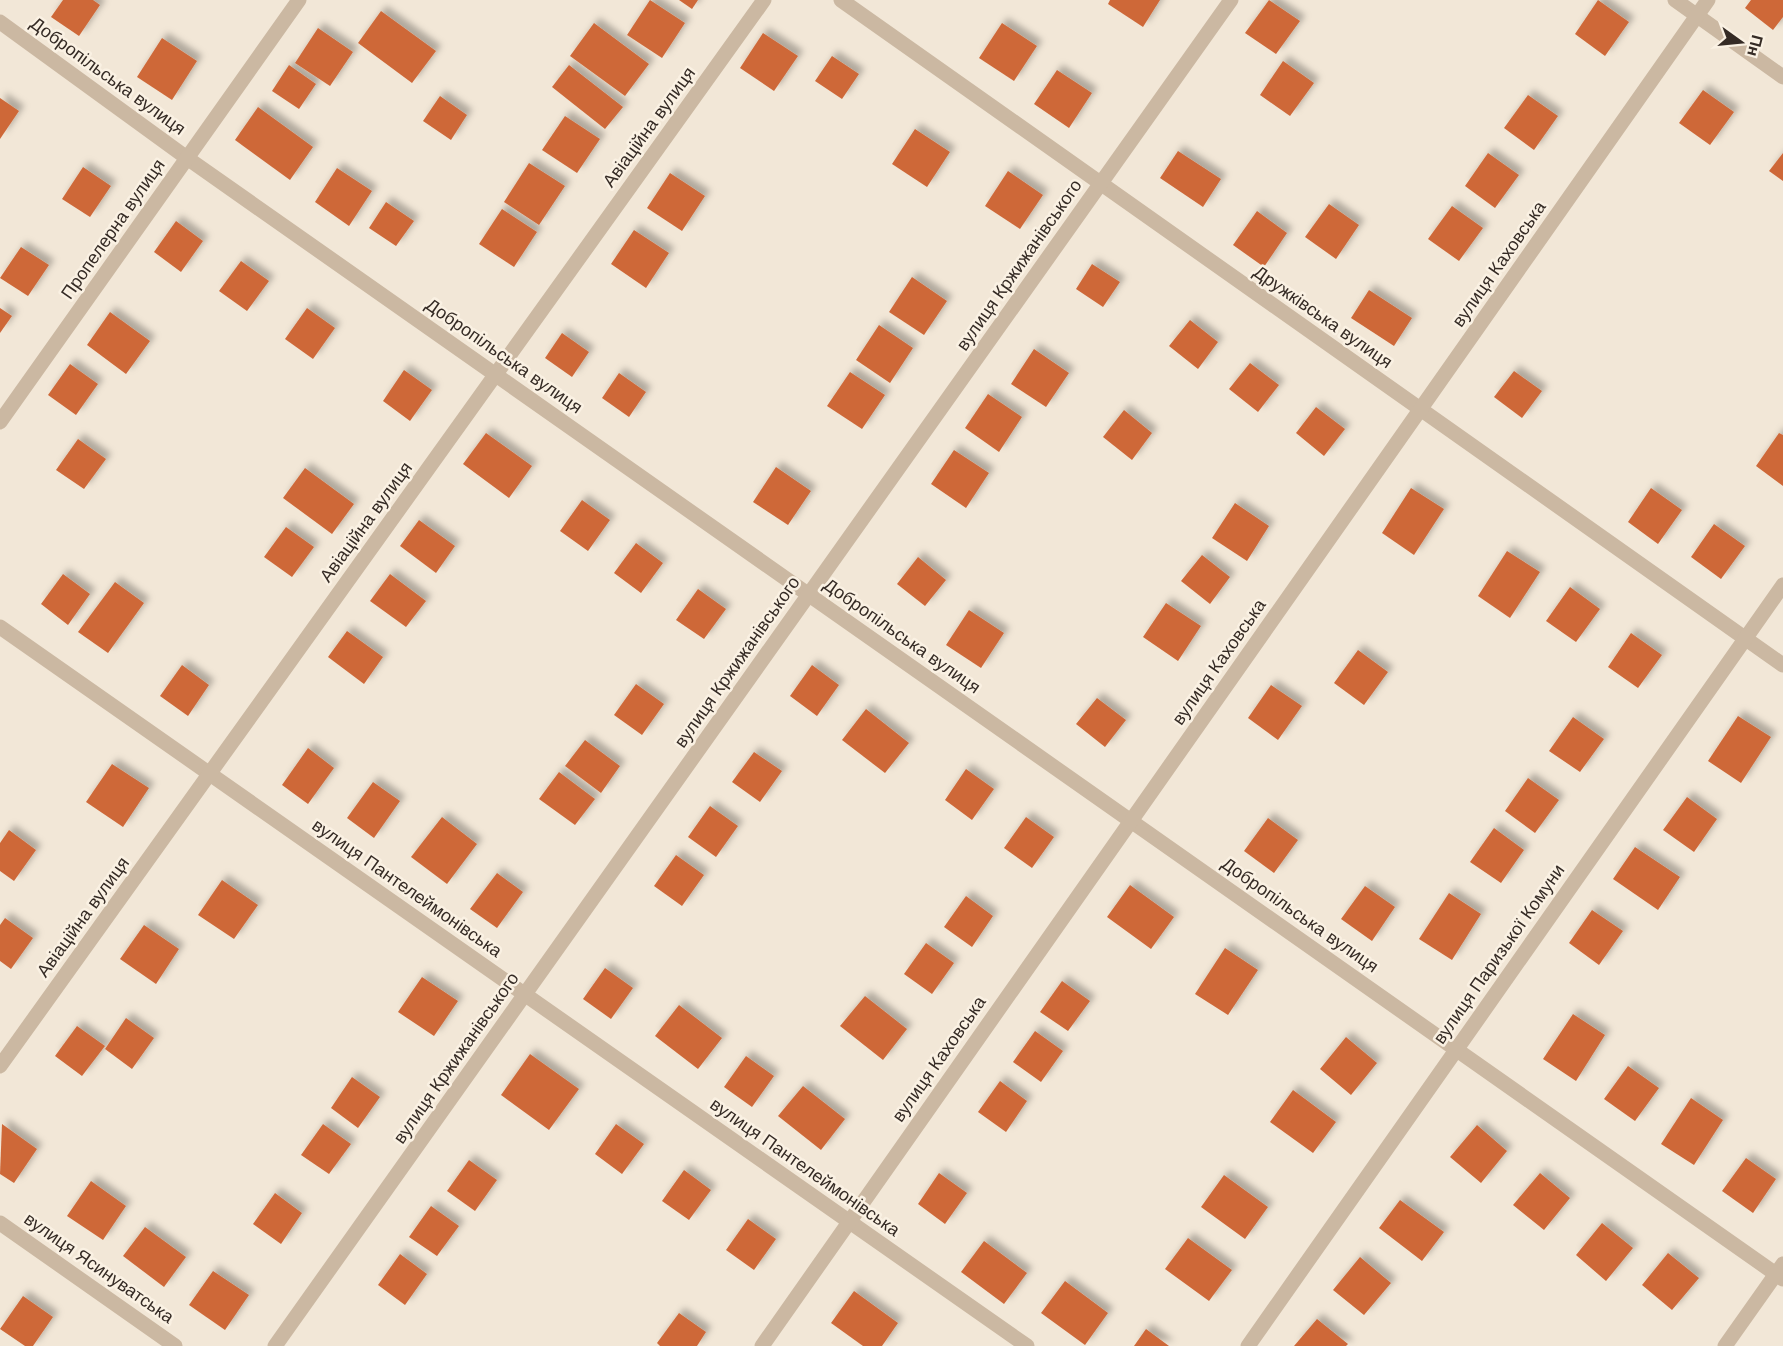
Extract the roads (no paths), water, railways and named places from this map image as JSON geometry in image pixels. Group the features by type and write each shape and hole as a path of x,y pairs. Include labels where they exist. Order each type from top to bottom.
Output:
{"street":[{"name":"Пропелерна вулиця","path":"0,422 299,0"},
{"name":"Авіаційна вулиця","path":"0,1066 764,0"},
{"name":"Дружківська вулиця","path":"841,0 1783,665"},
{"name":"вулиця Кржижанівського","path":"275,1346 1231,0"},
{"path":"1675,0 1783,77"},
{"name":"вулиця Каховська","path":"762,1346 1708,0"},
{"name":"Добропільська вулиця","path":"0,22 187,158 1456,1049 1781,1272"},
{"name":"вулиця Паризької Комуни","path":"1248,1346 1783,585"},
{"name":"вулиця Пантелеймонівська","path":"0,627 1027,1346"},
{"name":"вулиця Ясинуватська","path":"0,1223 176,1346"},
{"path":"1725,1346 1781,1272"}]}
